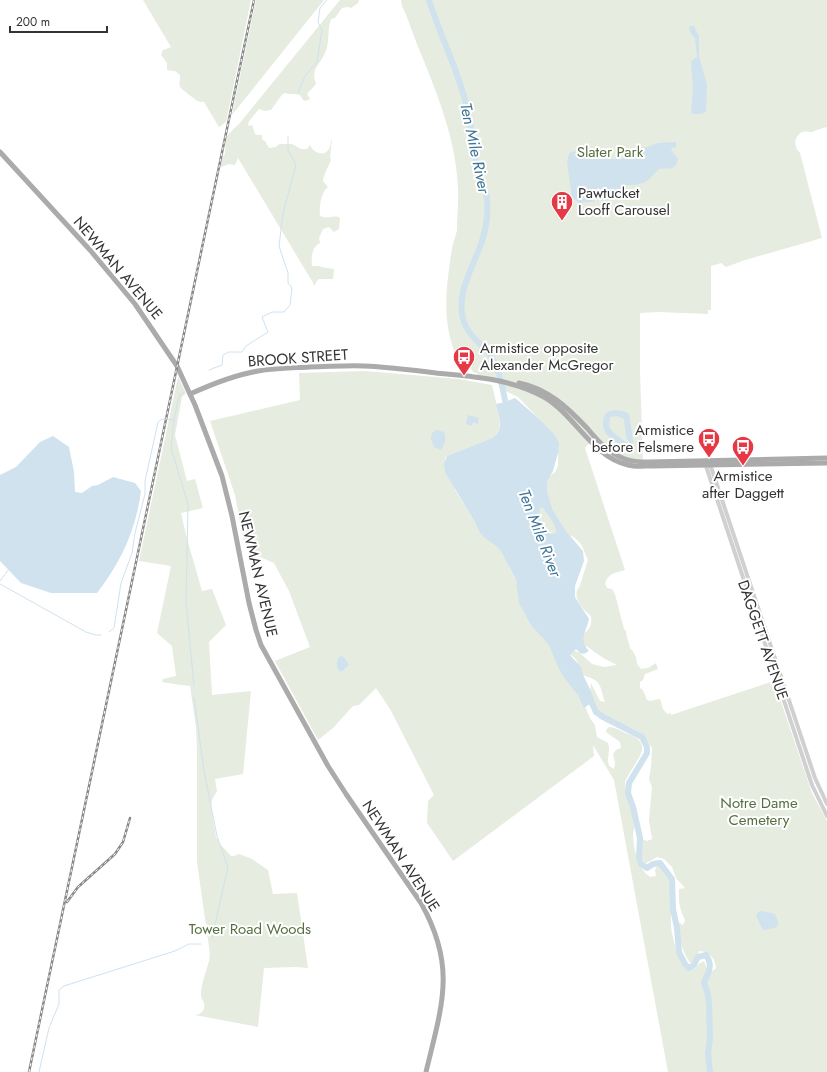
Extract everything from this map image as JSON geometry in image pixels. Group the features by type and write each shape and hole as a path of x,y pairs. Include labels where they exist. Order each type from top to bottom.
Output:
{"main road":[{"name":"NEWMAN AVENUE","path":"0,152 90,250 135,304 170,354 190,394 206,431 222,476 232,516 249,604 261,645 328,766 421,903 436,933 443,970 443,987 437,1026 426,1072"},
{"name":"BROOK STREET","path":"190,394 222,380 259,371 364,366 460,375 506,382 530,391 552,402 567,415 601,451 624,464 642,466 707,463"},
{"path":"707,463 827,458"},
{"path":"707,463 827,462"}],"street":[{"name":"DAGGETT AVENUE","path":"707,463 815,778 827,804"},
{"name":"DAGGETT AVENUE","path":"707,463 812,785 827,816"}],"green space":[{"path":"143,0 251,0 226,122 219,127 204,102 198,101 180,87 179,74 174,71 167,70 167,63 161,55 163,50 171,47"},
{"path":"256,0 324,0 232,115"},
{"path":"340,0 359,0 358,3 351,8 342,8 335,18 331,19 327,49 316,67 314,75 316,84 307,94 310,99 305,101 300,95 284,93 271,110 265,111 259,109 249,121 248,126 252,125 255,134 262,135 262,139 266,142 269,148 276,147 279,144 292,144 301,149 307,149 310,145 313,150 321,154 327,152 332,139 331,160 323,181 328,187 321,200 320,216 340,218 339,229 334,232 329,227 323,229 319,238 320,243 315,247 312,256 312,266 334,269 333,279 319,279 315,286 238,158 235,165 229,164 221,167 219,165 224,154 225,141 228,135 239,124"},
{"path":"401,0 827,0 827,127 812,132 802,132 797,136 795,142 795,145 800,153 822,238 745,260 726,267 721,263 711,266 711,310 708,310 708,314 658,312 640,313 640,373 643,460 636,460 624,456 598,439 590,442 585,448 625,570 610,576 606,580 605,584 607,588 612,589 615,594 624,629 626,631 630,648 636,657 637,664 641,669 648,668 656,663 658,669 645,674 643,680 640,682 640,688 643,690 647,700 650,701 660,699 663,709 667,714 671,713 671,715 774,681 812,793 827,821 827,1072 668,1072 614,780 593,745 594,756 453,861 427,823 428,801 434,795 390,709 376,688 359,705 353,706 333,728 318,740 275,661 310,647 289,591 274,563 258,556 244,543 235,495 210,421 300,400 299,373 365,371 459,379 492,385 499,418 499,430 492,438 445,458 455,490 480,533 497,531 518,589 541,623 553,653 595,725 597,737 608,743 609,766 614,769 615,763 613,754 616,750 621,748 620,742 606,732 609,727 636,738 640,742 642,751 625,780 626,792 635,822 633,839 637,858 642,869 650,877 656,876 655,870 658,864 664,869 671,885 671,925 676,948 680,953 686,967 688,968 694,969 704,961 707,969 704,976 705,980 709,978 711,972 716,968 713,958 709,954 699,951 696,962 690,963 683,950 677,931 676,926 678,922 683,925 685,920 680,905 679,889 685,888 676,878 672,867 664,859 657,857 645,864 642,857 641,839 647,841 652,839 649,820 652,787 649,779 652,748 641,733 598,712 592,698 591,683 600,701 605,702 600,685 594,680 578,672 577,661 573,656 564,650 573,650 580,653 592,664 604,667 617,665 603,658 578,640 591,625 591,616 580,605 576,594 588,560 583,547 573,537 548,531 540,519 540,503 544,480 555,472 558,466 558,444 555,435 545,428 538,418 518,397 503,390 501,385 502,378 496,377 495,380 477,377 477,373 474,373 467,363 460,364 449,335 446,307 447,293 452,246 457,230 458,193 454,152 450,134 432,82","holes":["756,916 778,922 762,929"]},
{"name":"Tower Road Woods","path":"178,377 186,393 182,397 175,435 187,481 195,479 203,508 181,513 202,591 212,589 226,625 209,642 212,695 251,691 243,774 215,779 217,791 212,800 211,807 216,837 231,856 239,854 252,859 268,870 273,894 297,893 308,968 264,968 258,1027 195,1015 202,1012 204,1008 201,989 210,954 197,862 196,727 190,686 162,682 163,679 176,676 172,646 157,633 171,566 139,561"}],"water":[{"path":"694,26 699,36 699,56 707,85 706,111 698,114 691,113 693,88 691,61 697,57 695,38 691,34 689,27"},
{"path":"676,142 676,147 672,148 671,150 678,159 674,167 659,169 646,182 635,185 627,185 619,190 612,199 580,203 572,198 567,162 571,152 578,151 600,159 621,159 658,143"},
{"path":"515,398 555,435 559,443 553,471 547,481 547,491 552,509 565,530 583,551 584,561 575,586 575,597 589,619 583,639 589,651 584,654 580,653 576,649 570,655 581,667 593,697 594,701 584,708 578,695 565,679 558,667 549,645 531,625 519,603 516,580 501,551 480,533 445,472 444,464 447,456 492,438 497,434 500,424 496,404","holes":["540,508 543,508 554,523 556,533 547,532 542,526"]},
{"path":"615,410 623,411 629,414 633,440 632,447 626,437 624,419 617,416 610,417 609,426 629,445 631,449 617,443 604,430 604,419 607,412"},
{"path":"468,415 479,418 478,424 473,422 472,426 466,424"},
{"path":"437,430 444,432 445,434 445,441 441,450 434,447 431,439 432,433"},
{"path":"53,436 69,447 74,472 75,492 82,493 92,486 98,485 113,477 135,483 141,491 139,505 126,545 106,581 97,593 51,593 21,583 0,561 0,475 16,467 40,442"},
{"path":"342,656 349,665 341,672 337,667 337,661 339,657"},
{"path":"761,911 775,914 778,922 777,927 765,930 762,929 756,916 758,912"}],"waterway":[{"path":"298,93 305,76 317,62 322,30 318,22 320,8 327,0"},
{"name":"Ten Mile River","path":"429,0 466,102 477,168 487,199 486,226 479,250 467,279 461,309 463,319 468,330 493,360 499,374 507,409"},
{"path":"209,370 222,365 223,355 229,352 242,352 246,346 268,332 262,317 272,312 284,312 290,305 292,288 288,283 288,273 279,246 283,213 296,165 288,150 288,137"},
{"path":"184,392 179,396 174,420 171,448 188,504 186,603 194,685"},
{"path":"109,632 114,628 121,583 132,553 135,533 145,494 145,481 158,422 162,419 174,420"},
{"path":"0,581 9,569"},
{"path":"0,584 86,632 101,635"},
{"path":"194,697 204,771 217,836 228,867 212,938"},
{"name":"Ten Mile River","path":"589,697 596,712 642,737 647,747 647,753 629,783 628,793 633,807 640,838 639,857 641,864 647,868 653,864 660,863 672,879 673,909 677,928 679,952 685,964 689,968 694,965 698,957 706,955 710,965 709,972 704,982 709,1003 710,1039 708,1053 710,1072"},
{"path":"39,1072 49,1028 59,1004 59,990 64,986 175,951 189,944 201,944"}],"railway":[{"path":"29,1072 254,0"},
{"path":"67,902 78,887 115,854 123,842 130,818"}],"place":[{"name":"Pawtucket Looff Carousel","path":"562,222"},
{"name":"Armistice opposite Alexander McGregor","path":"464,376"},
{"name":"Armistice before Felsmere","path":"709,458"},
{"name":"Armistice after Daggett","path":"743,466"}],"park label":[{"name":"Slater Park","path":"610,152"},
{"name":"Notre Dame Cemetery","path":"759,812"}]}
